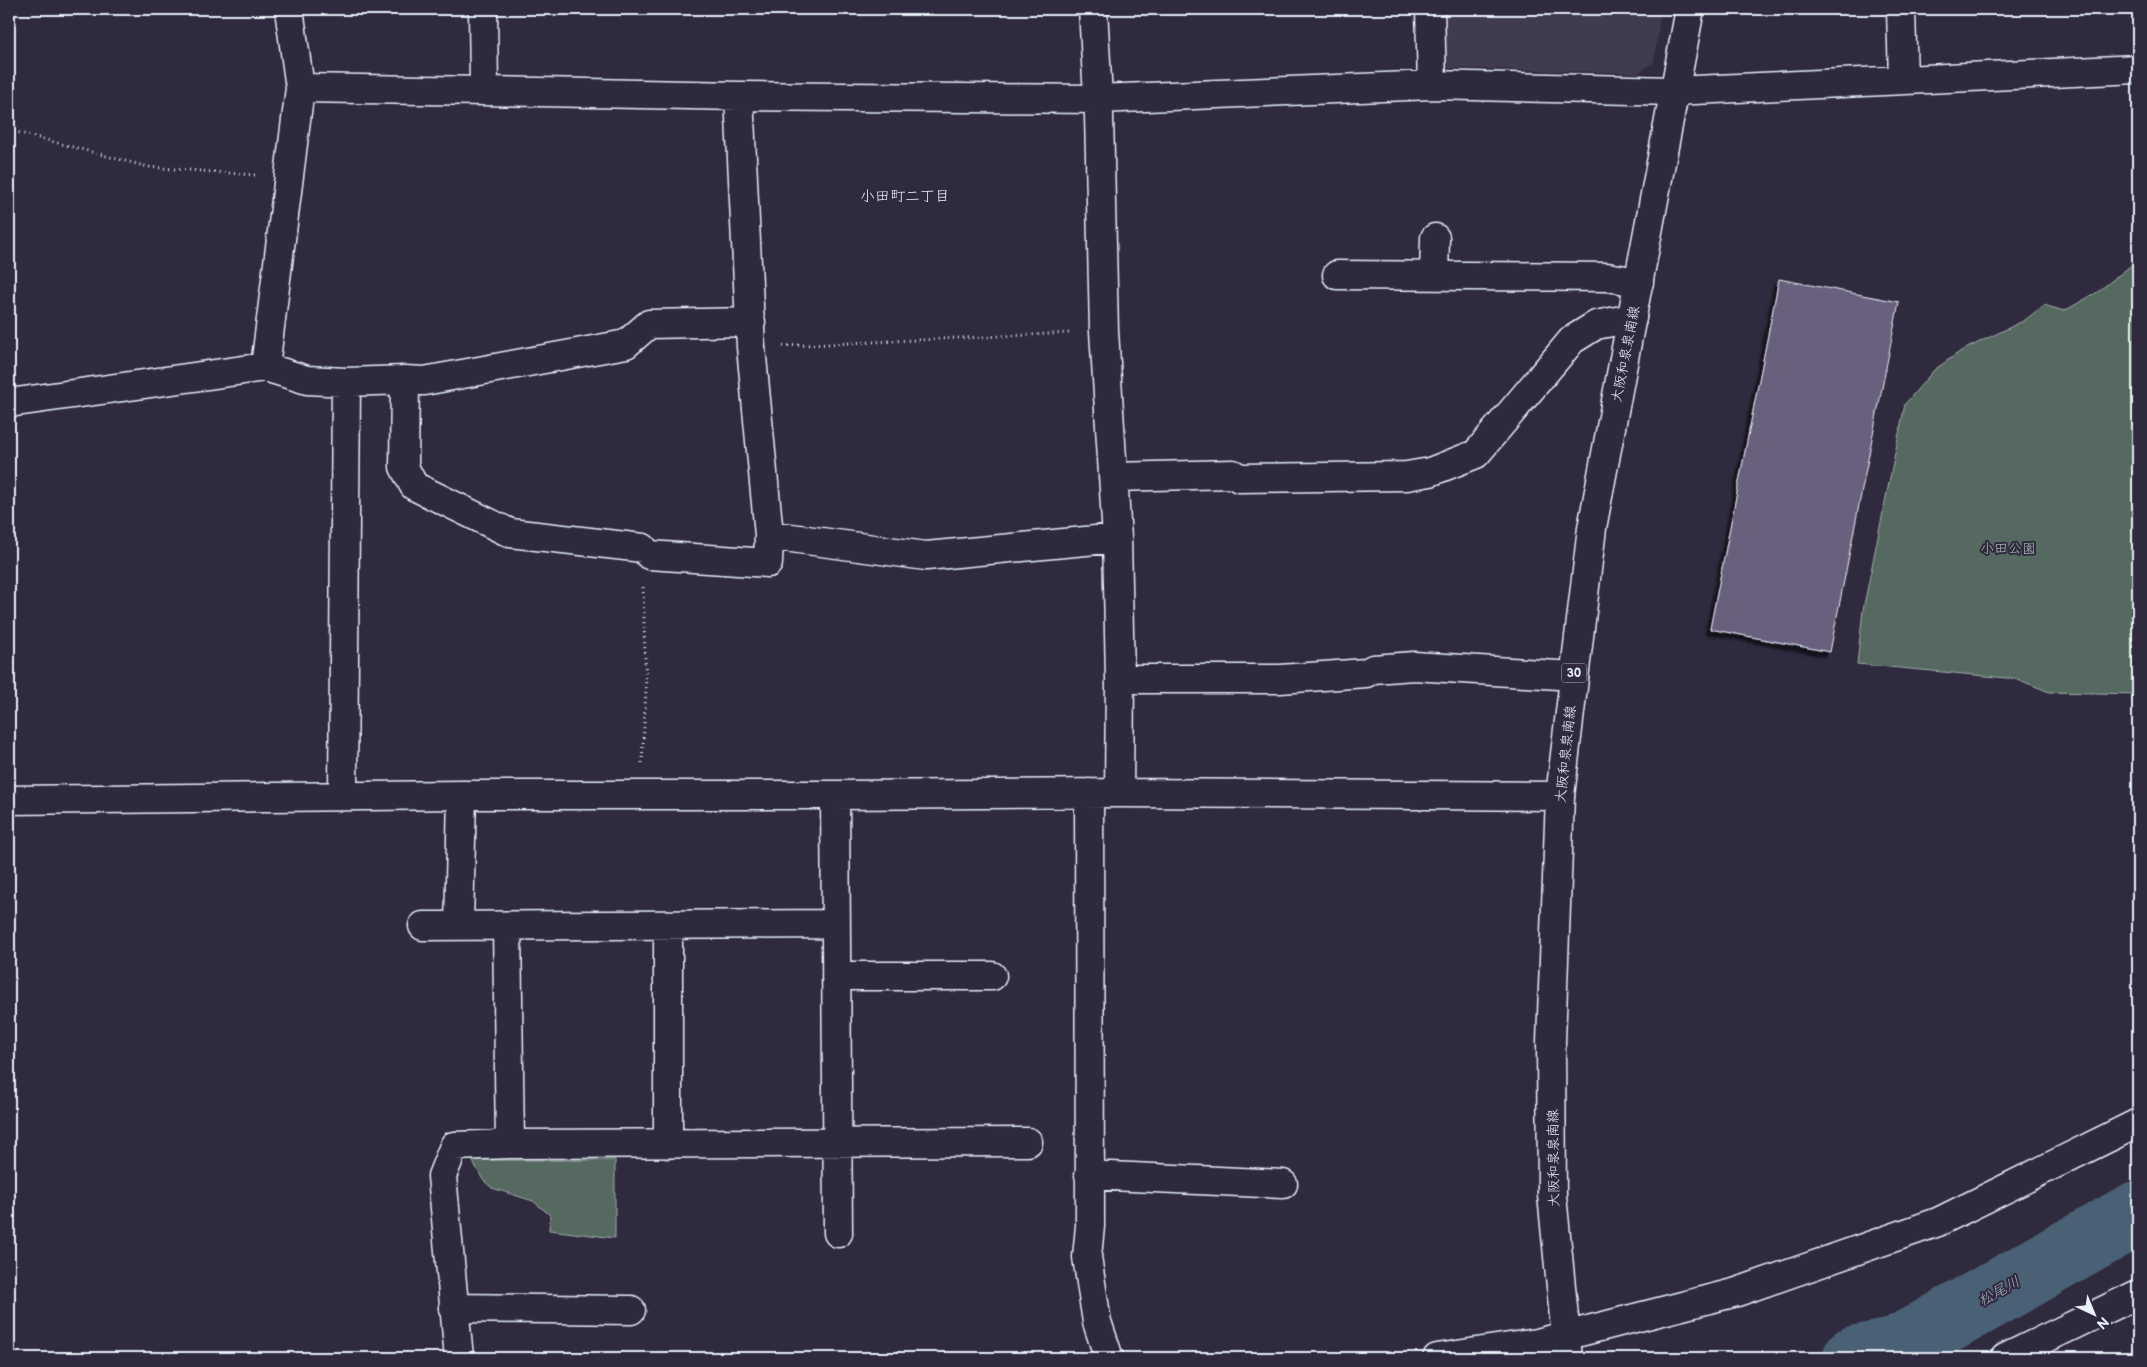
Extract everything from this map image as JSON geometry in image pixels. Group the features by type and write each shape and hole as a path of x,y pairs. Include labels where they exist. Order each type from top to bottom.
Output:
{"street":[{"path":"265,367 300,88 289,9"},
{"path":"483,9 484,91"},
{"path":"1093,9 1098,99 1104,331 1117,538 1120,679 1119,793"},
{"path":"1430,9 1432,85"},
{"name":"大阪和泉泉南線","path":"1567,1346 1552,1176 1551,1042 1560,796 1592,528 1690,9"},
{"path":"1901,9 1904,80"},
{"path":"300,88 739,96 1098,99 1432,85 1674,91 2138,68"},
{"path":"405,380 404,468 414,486 510,533 643,548 649,555 768,563 769,535 751,335 739,96"},
{"path":"1434,276 1435,238"},
{"path":"1336,274 1607,277 1639,282"},
{"path":"1113,477 1233,474 1239,478 1406,476 1430,472 1476,454 1572,340 1596,325 1632,318"},
{"path":"9,402 265,367 307,380 346,382 424,381 626,344 649,324 751,335"},
{"path":"343,796 346,382"},
{"path":"769,535 926,556 1117,538"},
{"path":"1120,679 1280,679 1366,673 1373,669 1414,666 1574,676"},
{"path":"9,800 462,795 1088,793 1560,796"},
{"path":"1088,793 1090,1226 1087,1257 1097,1322 1109,1358"},
{"path":"458,926 462,795"},
{"path":"835,795 838,1233"},
{"path":"423,926 836,924"},
{"path":"668,925 668,1144"},
{"path":"507,926 510,1144"},
{"path":"836,976 992,976"},
{"path":"1437,1358 1537,1343 1567,1346 1737,1292 1938,1222 2138,1123"},
{"path":"459,1358 442,1176 454,1146 510,1144 1028,1142"},
{"path":"1090,1175 1283,1184"},
{"path":"2005,1358 2138,1294"},
{"path":"453,1308 631,1310"}],"path":[{"path":"9,130 148,167 289,178"},
{"path":"751,335 1104,331"},
{"path":"640,795 646,690 643,548"}],"shaded area":[{"path":"1446,9 1661,9 1654,62 1638,73 1444,68"}],"green space":[{"name":"小田公園","path":"2138,260 2138,694 2049,692 2017,679 1857,664 1863,610 1905,404 1934,370 1961,351 2025,320 2044,305 2064,311 2096,293"},
{"path":"472,1160 615,1160 615,1238 549,1230 550,1215 533,1201 492,1188 483,1180"}],"building":[{"path":"1779,279 1899,302 1830,652 1710,629"}],"waterway":[{"name":"松尾川","path":"1855,1358 1895,1350 2138,1213"}],"district":[{"name":"小田町二丁目","path":"905,196"}]}
